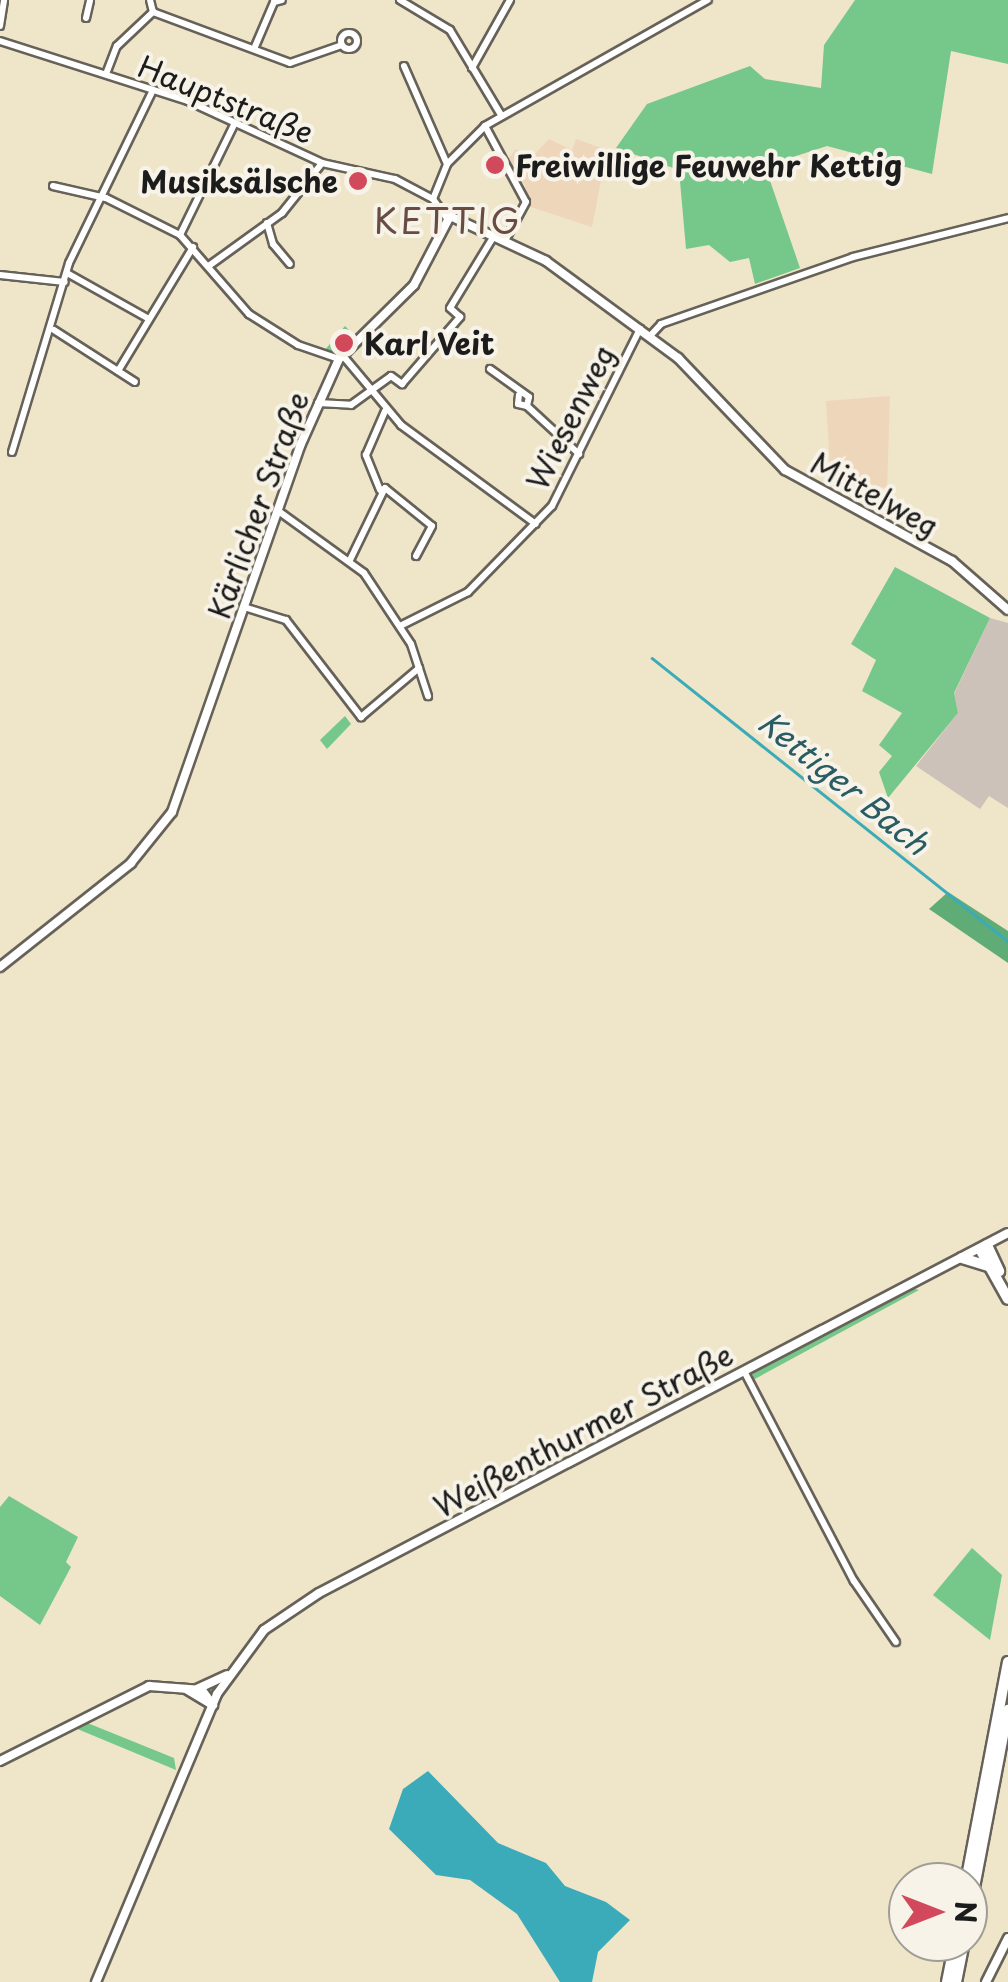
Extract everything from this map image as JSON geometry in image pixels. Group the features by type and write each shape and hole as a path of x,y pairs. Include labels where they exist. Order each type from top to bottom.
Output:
{"highway":[{"path":"984,1247 1008,1298"},
{"path":"984,1247 1008,1290"},
{"path":"962,1258 990,1266"},
{"path":"970,1862 1008,1662"},
{"path":"979,1862 1008,1710"}],"street":[{"path":"0,26 4,0"},
{"path":"86,18 90,0"},
{"path":"150,0 154,12"},
{"path":"254,49 282,0"},
{"path":"400,0 450,30 501,115"},
{"path":"472,68 510,0"},
{"path":"640,330 506,239 447,218 433,199 447,164 485,126 708,0"},
{"path":"154,12 299,64 342,45"},
{"path":"108,76 117,46 154,12"},
{"name":"Hauptstraße","path":"0,41 153,90 322,162 396,179 433,199"},
{"path":"404,66 447,164"},
{"path":"12,452 54,330 66,277 153,90"},
{"path":"180,235 234,124"},
{"path":"485,126 526,202 506,239"},
{"path":"210,265 267,223 322,162"},
{"path":"53,186 106,198 180,235 249,314 298,345 341,358 376,392 386,411 536,524"},
{"name":"Kärlicher Straße","path":"0,967 152,841 184,786 277,510 318,403 341,358 414,286 447,218"},
{"path":"650,336 660,324 836,263 1008,218"},
{"path":"267,223 273,244 290,264"},
{"path":"318,403 351,404 376,392 391,376 402,384 460,316 450,308 494,235"},
{"path":"118,371 193,247"},
{"path":"0,275 66,277 149,320"},
{"path":"54,330 135,382"},
{"name":"Mittelweg","path":"640,330 785,470 952,562 1008,610"},
{"name":"Wiesenweg","path":"400,626 468,592 536,524 579,454 640,330"},
{"path":"490,369 520,395 518,404 527,406 579,454"},
{"path":"350,560 380,490 366,455 386,411"},
{"path":"380,490 391,491 432,526 416,556"},
{"path":"277,510 350,560 400,626 428,696"},
{"path":"244,607 286,620 361,717 419,668"},
{"name":"Weißenthurmer Straße","path":"96,1982 227,1675 264,1630 297,1606 1008,1234"},
{"path":"744,1371 854,1581 896,1642"},
{"path":"0,1762 144,1688 197,1689 227,1675"},
{"path":"182,1687 213,1705"},
{"path":"197,1689 213,1705"},
{"path":"986,1982 1008,1938"}],"shaded area":[{"path":"549,139 572,150 576,139 607,150 592,227 528,206 525,185 507,160 516,149 529,160"},
{"path":"890,396 887,488 831,481 826,401"},
{"path":"990,618 1008,623 1008,808 989,796 980,809 916,766 958,713 954,694"}],"green space":[{"path":"855,0 1008,0 1008,64 951,51 932,174 827,146 765,166 800,268 755,284 749,258 730,262 709,245 686,249 679,170 616,148 647,104 750,66 765,79 821,88 824,45"},
{"path":"345,326 357,338 340,354 324,351"},
{"path":"895,567 990,618 954,693 958,713 888,798 879,772 892,756 879,745 902,713 862,691 876,660 851,644"},
{"path":"345,716 351,724 327,749 320,740"},
{"path":"948,892 1008,931 1008,963 929,909"},
{"path":"911,1288 919,1290 753,1380 752,1370"},
{"path":"9,1496 78,1537 66,1562 71,1567 40,1625 0,1596 0,1507"},
{"path":"972,1548 1002,1575 990,1640 933,1595"},
{"path":"85,1722 174,1758 176,1770 75,1728"}],"water":[{"path":"428,1771 498,1843 546,1863 565,1886 606,1902 630,1920 598,1952 592,1982 560,1982 517,1914 470,1880 436,1875 389,1829 403,1789"}],"waterway":[{"name":"Kettiger Bach","path":"652,658 1008,941"}],"place":[{"name":"Freiwillige Feuwehr Kettig","path":"495,165"},
{"name":"Musiksälsche","path":"358,181"},
{"name":"Karl Veit","path":"344,343"}],"district":[{"name":"KETTIG","path":"448,220"}]}
